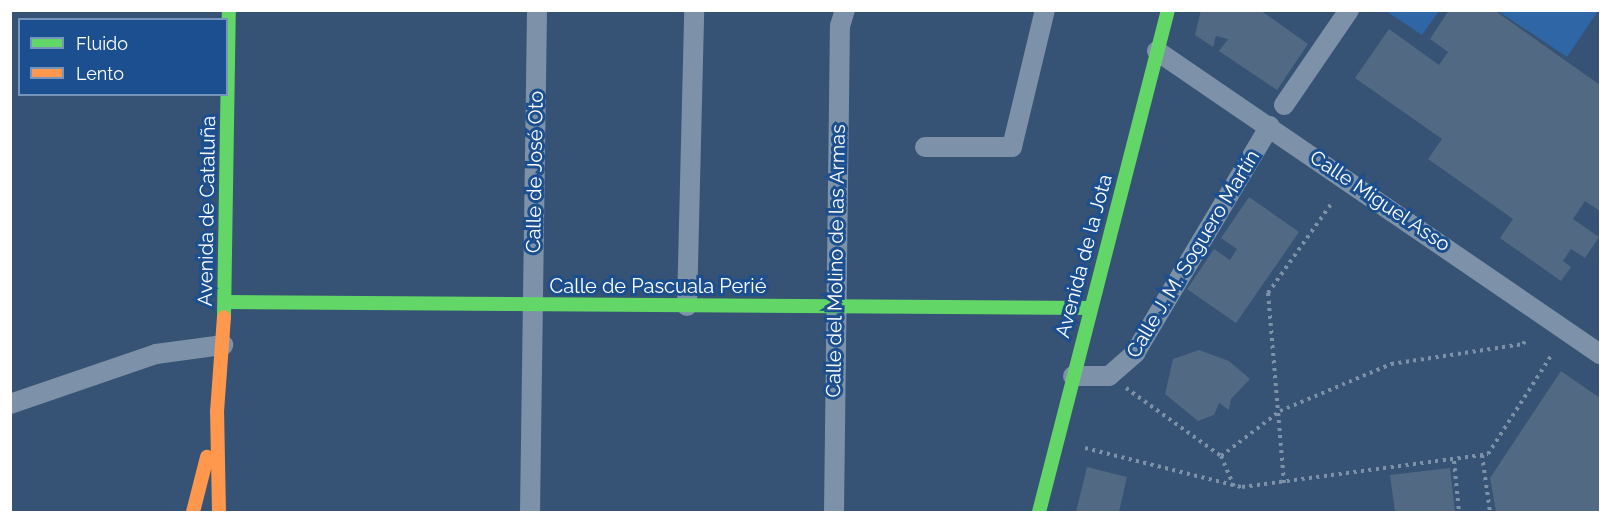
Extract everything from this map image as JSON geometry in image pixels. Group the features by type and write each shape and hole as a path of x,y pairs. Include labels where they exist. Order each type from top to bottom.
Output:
{"street":[{"name":"Avenida de Cataluña","path":"228,83 229,10"},
{"name":"Calle de José Oto","path":"530,513 537,10"},
{"path":"687,306 694,10"},
{"name":"Calle del Molino de las Armas","path":"834,513 840,26 844,10"},
{"path":"925,147 1012,147 1045,10"},
{"name":"Avenida de la Jota","path":"1039,513 1168,10"},
{"path":"1284,105 1349,10"},
{"name":"Calle Miguel Asso","path":"1157,51 1270,126 1600,354"},
{"name":"Avenida de Cataluña","path":"219,513 218,412 225,302 228,96"},
{"name":"Calle J. M. Soguero Martín","path":"1073,376 1109,376 1135,353 1270,126"},
{"name":"Calle de Pascuala Perié","path":"225,302 1091,308"},
{"path":"12,400 156,354 223,345"},
{"name":"Avenida de Cataluña","path":"193,513 218,412"}],"path":[{"path":"1284,483 1280,411 1268,293 1331,204"},
{"path":"1221,456 1280,411 1390,364 1522,344 1527,339"},
{"path":"1085,448 1234,486 1284,483 1488,454 1551,356"},
{"path":"1118,382 1221,456 1234,486"},
{"path":"1482,455 1490,513"},
{"path":"1454,460 1459,513"}],"shaded area":[{"path":"1386,11 1439,11 1422,35"},
{"path":"1498,11 1598,11 1567,57"}],"building":[{"path":"1201,10 1260,10 1308,44 1277,90 1219,51 1228,39 1216,36 1213,47 1195,35"},
{"path":"1449,10 1494,10 1600,85 1600,211 1585,201 1573,219 1599,237 1585,258 1571,249 1563,261 1571,267 1561,281 1500,238 1513,219 1428,159 1442,139 1355,78 1389,29 1439,65 1448,52 1430,39"},
{"path":"1249,197 1299,232 1236,323 1187,289 1214,249 1230,260 1237,249 1221,238"},
{"path":"1199,350 1229,361 1250,379 1231,399 1229,410 1219,403 1214,415 1198,421 1165,394 1173,359"},
{"path":"1561,371 1600,398 1600,512 1496,512 1490,478"},
{"path":"1087,467 1127,477 1119,512 1076,512"},
{"path":"1450,468 1455,512 1395,512 1390,475"}],"traffic: fast":[{"path":"228,71 229,10"},
{"path":"1039,512 1168,10"},
{"path":"224,317 228,96"},
{"path":"225,302 1091,308"}],"traffic: slow":[{"path":"219,512 217,412 224,317"},
{"path":"193,512 207,457"}]}
